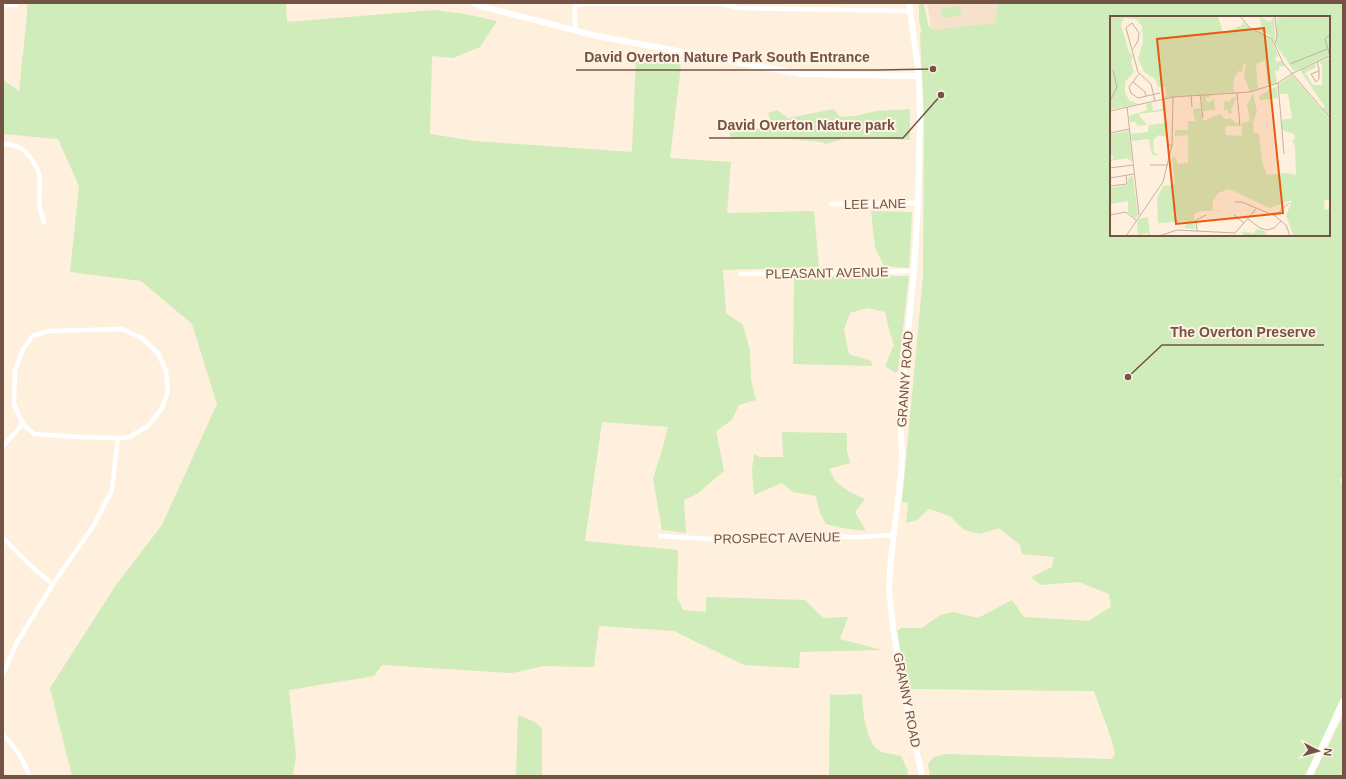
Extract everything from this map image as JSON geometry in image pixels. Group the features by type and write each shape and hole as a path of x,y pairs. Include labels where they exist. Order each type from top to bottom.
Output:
{"main road":[{"path":"1309,776 1343,703"}],"street":[{"path":"473,3 575,31 801,74 919,76"},
{"name":"GRANNY ROAD","path":"909,3 919,76 920,119 918,203 914,271 900,418 902,474 889,589 893,627 904,692 922,776"},
{"path":"575,31 575,4 723,4 738,8 910,11"},
{"path":"3,5 16,5"},
{"path":"3,144 19,147 35,164 40,178 38,197 40,212 44,222"},
{"name":"LEE LANE","path":"832,204 918,203"},
{"name":"PLEASANT AVENUE","path":"741,274 914,271"},
{"path":"122,329 142,338 158,353 166,371 168,391 162,408 148,426 129,437 78,438 34,434 24,424 14,404 15,370 22,349 33,336 49,331 122,329"},
{"path":"3,446 24,424"},
{"path":"3,674 16,644 53,584 94,525 112,490 118,438"},
{"name":"PROSPECT AVENUE","path":"660,536 710,539 728,537 858,537 894,535"},
{"path":"3,538 33,568 53,584"},
{"path":"3,734 22,758 28,769 29,776"}],"shaded area":[{"path":"927,3 998,3 995,23 932,31"}],"green space":[{"path":"27,3 286,3 287,22 434,10 465,14 497,21 480,47 453,58 432,56 430,134 475,141 632,152 636,56 681,65 670,158 731,162 727,213 814,211 819,267 723,270 726,313 743,325 750,350 751,380 756,400 739,405 732,420 716,431 724,471 697,494 684,500 686,533 662,530 653,478 668,427 602,422 585,541 678,550 677,597 683,610 706,612 706,597 805,600 823,618 848,617 840,639 882,650 800,652 799,668 744,665 674,631 599,626 594,667 544,666 512,673 382,665 374,676 289,690 296,755 293,776 72,776 50,688 116,585 162,525 217,404 192,324 141,281 70,272 79,186 58,139 3,134 3,80 19,91"},
{"path":"919,3 924,3 928,25 933,30 995,23 998,3 1343,3 1343,478 1340,479 1343,489 1343,695 1306,776 930,776 928,764 934,757 945,754 1112,759 1115,754 1112,741 1094,691 910,689 910,686 906,686 897,630 900,630 900,628 922,628 940,615 953,612 978,618 1012,600 1024,617 1088,621 1111,607 1109,594 1079,582 1041,585 1031,577 1052,567 1054,557 1022,554 1020,545 999,528 980,534 964,530 950,516 929,509 917,520 906,523 908,503 902,502 923,277 924,118 920,33 922,32 919,21"},
{"path":"960,6 961,15 943,18 941,9"},
{"path":"834,109 840,117 855,116 876,111 910,109 910,140 849,137 826,144 821,142 779,138 732,139 729,133 772,124 768,113 777,110 788,118"},
{"path":"871,211 912,212 909,268 884,266 875,248"},
{"path":"909,276 898,372 894,372 885,366 894,345 885,312 867,308 850,313 844,330 849,354 871,361 872,366 793,364 794,277"},
{"path":"782,432 847,433 847,451 850,463 829,469 836,482 850,492 865,499 855,512 866,531 826,524 820,513 816,496 793,492 782,483 754,495 752,470 754,454 759,457 783,457"},
{"path":"862,694 868,735 876,748 882,752 901,756 908,771 907,776 829,776 830,695"},
{"path":"518,715 535,722 542,728 542,776 516,776"},
{"path":"1343,716 1343,776 1313,776"}],"place":[{"name":"David Overton Nature Park South Entrance","path":"933,69"},
{"name":"David Overton Nature park","path":"941,95"},
{"name":"The Overton Preserve","path":"1128,377"}]}
